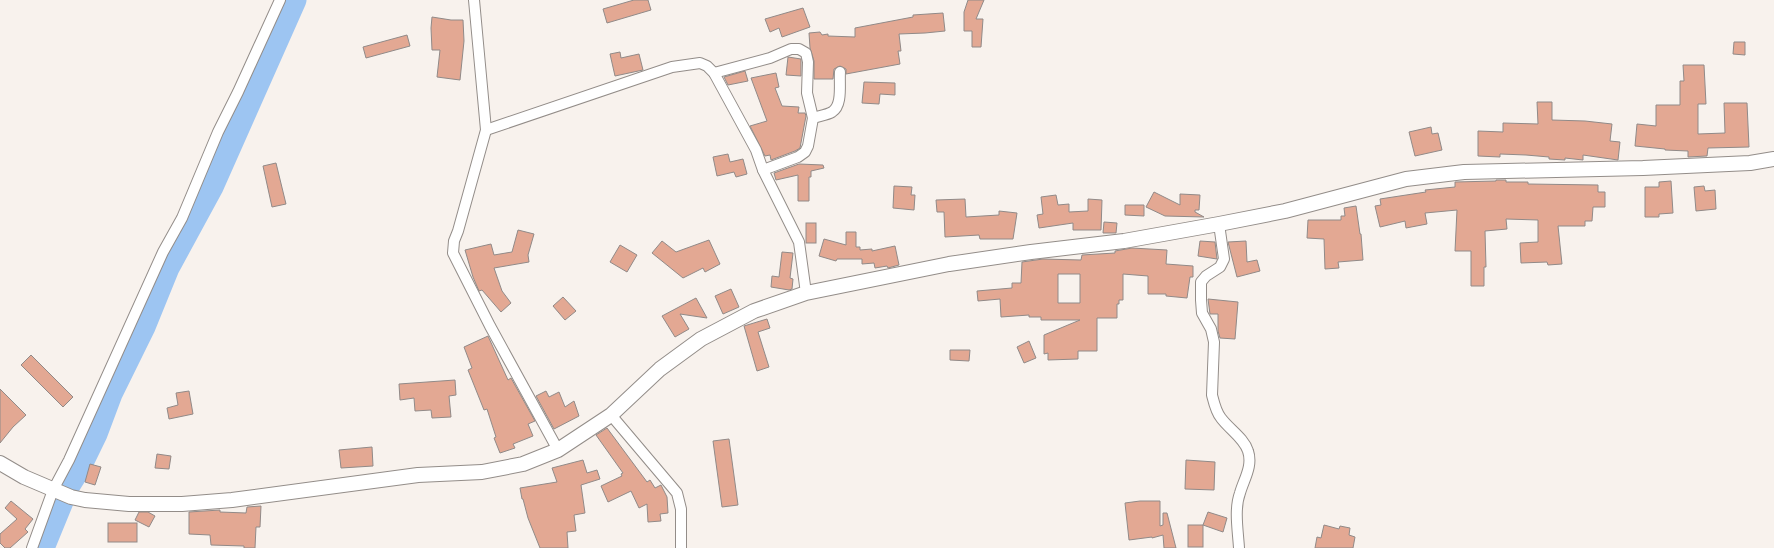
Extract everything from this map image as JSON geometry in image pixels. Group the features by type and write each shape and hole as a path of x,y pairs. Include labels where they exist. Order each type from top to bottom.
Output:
{"street":[{"path":"32,548 54,491 163,252 182,218 218,132 280,0"},
{"path":"474,0 486,130 454,241 453,253 490,326 558,450"},
{"path":"714,73 770,58 791,49 799,49 806,53 808,62 807,93 813,118 811,136 805,152 798,157 763,170"},
{"path":"486,130 672,67 700,62 714,73 756,150 763,170 799,242 806,293"},
{"path":"813,118 831,113 835,109 839,101 840,72"},
{"path":"0,463 54,491 71,497 85,500 129,504 182,504 232,500 418,475 482,472 523,464 558,450 611,415 660,369 701,339 754,311 806,293 949,264 1124,241 1219,224 1285,211 1406,179 1420,177 1464,172 1651,168 1750,163 1774,160"},
{"path":"1219,224 1224,259 1220,267 1206,276 1202,282 1201,306 1212,334 1212,395 1214,404 1222,419 1243,442 1250,456 1248,472 1238,497 1239,548"},
{"path":"611,415 677,493 681,509 681,548"}],"building":[{"path":"634,0 648,0 651,10 607,23 603,9"},
{"path":"968,0 984,0 976,19 983,19 981,47 972,47 972,31 964,31 964,12"},
{"path":"803,8 810,27 782,37 779,28 770,32 765,19"},
{"path":"943,13 945,31 899,34 901,51 898,51 900,64 846,74 846,69 840,66 834,69 833,79 814,79 814,61 810,48 809,33 820,32 822,35 828,34 828,36 855,37 855,28 913,17 913,15"},
{"path":"432,17 463,20 464,41 460,80 437,77 440,50 432,50"},
{"path":"407,35 410,46 366,58 363,47"},
{"path":"1734,42 1745,42 1745,55 1733,54"},
{"path":"620,52 621,58 639,54 643,70 615,76 610,54"},
{"path":"788,57 801,59 801,76 786,75"},
{"path":"1683,65 1704,65 1706,104 1698,104 1698,134 1725,133 1724,103 1747,103 1749,147 1708,148 1707,156 1688,157 1688,151 1635,146 1637,124 1656,126 1656,105 1680,105 1680,81 1684,81"},
{"path":"745,71 748,81 728,85 724,77"},
{"path":"776,73 779,87 775,88 782,106 799,107 798,113 805,113 806,116 800,148 771,160 770,155 765,156 750,126 767,121 751,78"},
{"path":"864,82 895,83 895,95 880,94 879,104 862,103"},
{"path":"1537,102 1552,102 1552,120 1612,124 1610,141 1620,142 1618,160 1583,155 1583,160 1565,158 1565,160 1549,159 1549,157 1500,154 1500,157 1478,156 1478,131 1503,132 1503,123 1538,124"},
{"path":"1431,127 1432,134 1438,133 1442,150 1415,156 1409,132"},
{"path":"728,154 730,162 743,159 747,174 736,177 734,172 717,176 713,157"},
{"path":"276,163 286,204 272,207 263,166"},
{"path":"799,164 823,165 824,168 811,171 811,177 809,177 809,201 798,201 798,175 776,180 774,173"},
{"path":"1506,180 1506,182 1528,182 1528,184 1598,185 1598,192 1605,192 1605,207 1593,207 1592,221 1585,221 1585,226 1558,226 1562,264 1548,265 1547,262 1521,263 1520,243 1538,242 1538,220 1506,219 1507,229 1485,231 1486,267 1484,267 1484,286 1471,286 1471,251 1455,251 1457,210 1425,213 1427,224 1406,228 1405,221 1380,227 1375,206 1381,205 1380,199 1426,192 1425,190 1455,187 1455,182"},
{"path":"1671,181 1673,213 1659,214 1659,217 1645,217 1645,187 1659,187 1659,182"},
{"path":"894,186 912,187 911,195 915,195 914,210 893,208"},
{"path":"1704,186 1705,191 1715,190 1716,209 1696,211 1694,187"},
{"path":"1154,192 1180,205 1180,194 1200,195 1199,210 1195,210 1195,212 1204,217 1165,216 1146,207"},
{"path":"1056,195 1058,205 1069,204 1069,212 1088,211 1088,199 1102,200 1101,230 1073,230 1073,223 1039,228 1037,215 1043,214 1041,197"},
{"path":"965,199 966,217 999,215 999,211 1017,213 1013,239 980,239 979,235 945,237 944,212 937,212 936,200"},
{"path":"1125,205 1144,205 1144,216 1125,215"},
{"path":"1356,206 1361,234 1363,260 1338,262 1339,268 1325,269 1324,239 1307,238 1308,220 1341,220 1341,216 1345,216 1344,208"},
{"path":"1104,222 1117,223 1116,233 1103,233"},
{"path":"806,223 816,223 816,243 806,243"},
{"path":"518,230 534,234 528,255 529,262 494,268 502,291 511,303 501,312 482,290 479,291 465,250 491,244 494,255 512,252"},
{"path":"846,232 856,232 856,247 860,247 860,250 872,249 872,251 895,246 899,265 888,268 887,266 875,268 874,263 862,264 862,259 837,259 836,261 819,256 824,239 846,245"},
{"path":"709,240 720,264 705,272 703,268 683,278 652,253 662,241 676,252"},
{"path":"1200,241 1215,242 1217,259 1198,256"},
{"path":"1246,241 1247,262 1257,260 1260,271 1237,277 1228,242"},
{"path":"620,245 637,255 627,272 610,262"},
{"path":"1132,248 1167,250 1166,264 1193,266 1193,277 1190,277 1187,298 1166,296 1166,294 1148,294 1148,276 1123,274 1123,300 1119,300 1119,304 1117,304 1117,318 1097,318 1097,351 1078,351 1078,359 1048,360 1048,353 1044,354 1044,335 1080,320 1041,320 1041,317 1029,317 1029,315 1001,317 1000,299 978,301 977,291 1012,288 1012,283 1021,283 1022,262 1043,259 1081,260 1082,255 1115,253 1115,251","holes":["1058,274 1080,274 1080,303 1058,303"]},
{"path":"782,252 793,253 790,278 793,279 792,289 789,290 771,287 772,276 779,277"},
{"path":"731,289 739,307 723,314 715,296"},
{"path":"563,297 576,311 565,320 553,306"},
{"path":"696,298 707,318 680,314 689,329 675,337 662,316"},
{"path":"1208,299 1238,302 1235,339 1220,338 1218,331 1218,314 1210,314"},
{"path":"767,319 770,328 758,332 769,367 757,371 744,326"},
{"path":"488,336 508,380 511,378 535,421 528,424 533,436 513,444 515,448 500,453 494,438 496,437 487,409 484,410 468,370 472,368 464,347"},
{"path":"1029,341 1036,358 1024,363 1017,347"},
{"path":"950,350 970,350 969,361 950,360"},
{"path":"31,355 73,397 63,407 21,365"},
{"path":"455,380 456,395 449,396 451,417 432,418 431,410 415,411 414,398 400,400 399,384"},
{"path":"0,389 26,415 13,427 0,443"},
{"path":"189,391 193,414 169,419 167,408 178,405 176,393"},
{"path":"546,391 549,397 559,392 565,407 574,401 579,416 554,429 536,396"},
{"path":"607,428 647,482 650,480 655,488 661,485 667,497 668,513 660,514 661,521 648,522 647,504 639,508 631,491 608,502 601,486 622,476 621,474 623,473 596,435"},
{"path":"729,439 738,505 722,507 713,441"},
{"path":"372,447 373,466 341,468 339,450"},
{"path":"157,454 171,456 169,469 155,468"},
{"path":"583,460 587,473 597,470 600,479 581,485 585,513 574,515 576,531 567,532 568,548 540,548 528,518 520,488 557,482 552,468"},
{"path":"1186,460 1215,462 1214,490 1185,489"},
{"path":"90,464 101,467 95,485 85,482"},
{"path":"11,501 33,519 25,529 28,532 10,548 5,548 0,543 0,534 17,519 5,508"},
{"path":"1160,501 1160,526 1163,525 1163,513 1167,513 1176,548 1164,548 1163,535 1152,538 1129,540 1125,503"},
{"path":"261,506 260,527 256,527 255,548 244,548 244,546 211,545 210,535 189,534 189,512 220,510 220,512 246,513 247,507"},
{"path":"139,512 148,512 155,516 149,527 135,520"},
{"path":"1208,512 1227,518 1223,532 1203,525"},
{"path":"108,523 137,523 137,542 108,542"},
{"path":"1188,525 1203,525 1203,547 1188,547"},
{"path":"1324,525 1339,529 1340,526 1350,528 1349,535 1355,537 1353,548 1315,548 1317,537 1321,538"}],"waterway":[{"path":"43,548 68,487 78,471 96,434 111,394 144,327 168,268 212,187 295,0"}]}
